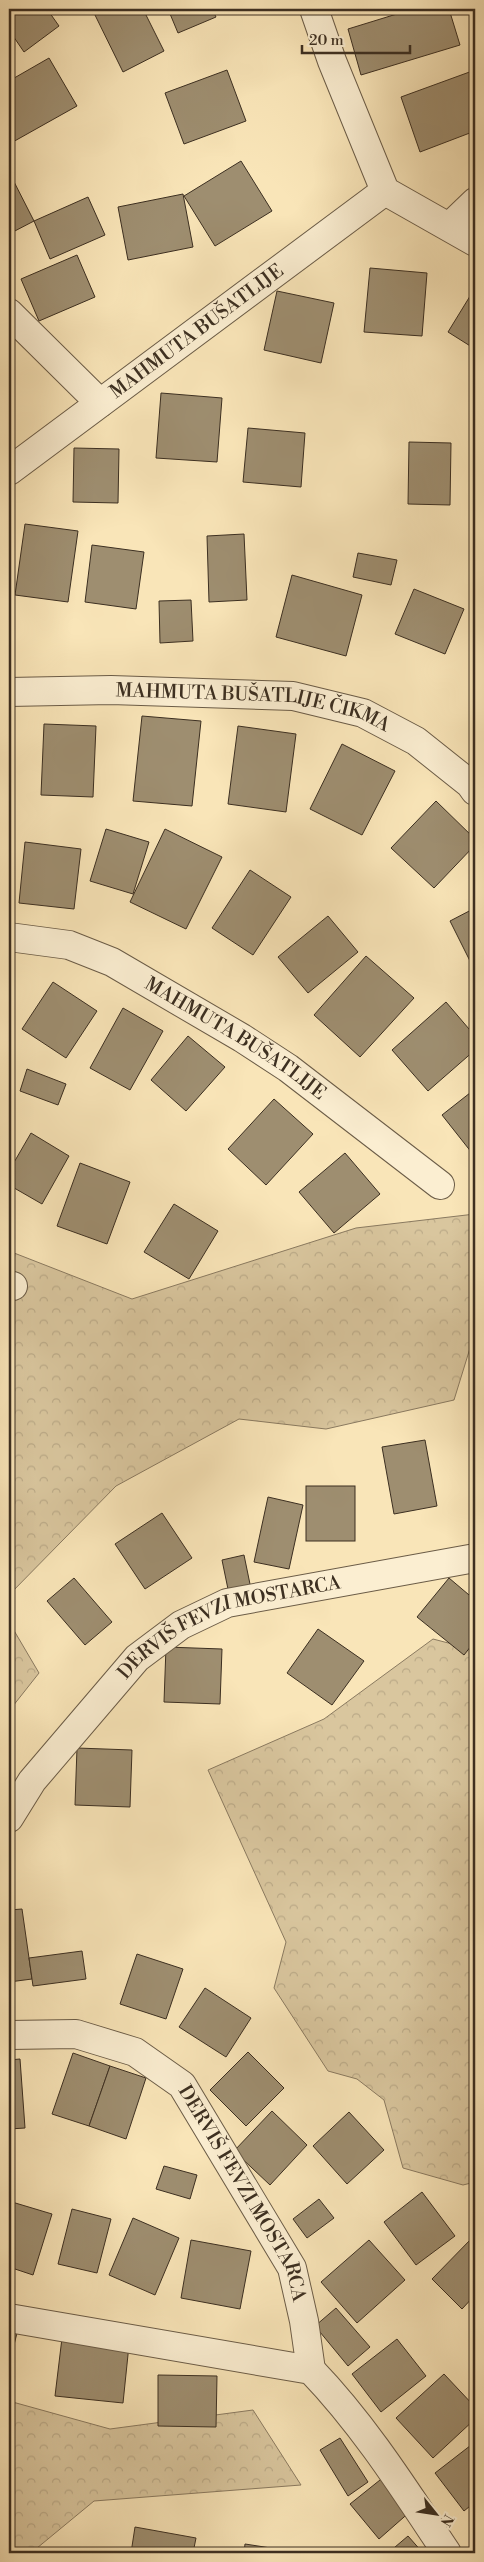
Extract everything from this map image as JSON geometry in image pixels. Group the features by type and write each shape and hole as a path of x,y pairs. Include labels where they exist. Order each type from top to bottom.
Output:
{"street":[{"path":"314,9 332,61 385,190 475,242"},
{"name":"MAHMUTA BUŠATLIJE","path":"9,471 385,190"},
{"path":"450,226 475,202"},
{"path":"9,313 100,403"},
{"name":"MAHMUTA BUŠATLIJE ČIKMA","path":"9,692 112,690 293,696 363,713 416,741 470,784 475,791"},
{"name":"MAHMUTA BUŠATLIJE","path":"9,938 69,945 112,962 242,1038 288,1068 440,1185"},
{"name":"DERVIŠ FEVZI MOSTARCA","path":"9,1818 20,1783 137,1658 180,1625 227,1603 475,1558"},
{"name":"DERVIŠ FEVZI MOSTARCA","path":"9,2035 76,2034 135,2052 182,2085 292,2268 304,2321 311,2370"},
{"path":"9,2318 311,2370 340,2400 448,2553"}],"green space":[{"path":"475,1214 475,1332 454,1400 326,1429 239,1419 116,1486 9,1595 9,1251 132,1299 356,1228"},
{"path":"9,1622 39,1673 9,1711"},
{"path":"433,1639 475,1650 475,2182 463,2185 403,2168 384,2100 357,2079 328,2071 274,1988 286,1942 208,1770 324,1719"},
{"path":"9,2401 110,2429 253,2410 301,2485 94,2501 31,2553 9,2553"}],"building":[{"path":"9,9 47,9 59,26 24,52 9,30"},
{"path":"103,9 143,9 164,51 123,72 94,13"},
{"path":"168,9 212,9 216,17 178,33"},
{"path":"413,9 449,9 460,45 361,75 348,29"},
{"path":"49,58 77,106 11,143 9,140 9,81"},
{"path":"227,70 246,121 184,144 165,93"},
{"path":"475,70 475,131 420,152 401,97"},
{"path":"241,161 272,211 215,246 184,196"},
{"path":"9,172 34,221 9,234"},
{"path":"183,194 193,247 128,260 118,207"},
{"path":"88,197 105,235 50,259 34,221"},
{"path":"77,255 95,297 39,321 21,279"},
{"path":"370,268 427,273 422,336 364,332"},
{"path":"475,288 475,349 448,332"},
{"path":"277,291 334,303 321,363 264,350"},
{"path":"161,393 222,398 217,462 156,458"},
{"path":"248,428 305,433 301,487 243,482"},
{"path":"409,442 451,443 450,505 408,504"},
{"path":"74,448 119,449 118,503 73,502"},
{"path":"25,524 78,531 68,602 15,595"},
{"path":"244,534 247,600 209,602 207,536"},
{"path":"92,545 144,552 136,609 85,602"},
{"path":"358,553 397,560 391,585 353,577"},
{"path":"292,575 362,595 346,656 276,637"},
{"path":"414,589 464,609 445,654 395,634"},
{"path":"191,600 193,641 160,643 159,601"},
{"path":"142,716 201,721 192,806 133,801"},
{"path":"44,724 96,726 93,797 41,795"},
{"path":"238,726 296,734 286,812 228,804"},
{"path":"9,733 13,733 9,785"},
{"path":"342,744 395,771 362,835 310,809"},
{"path":"436,801 475,839 475,845 434,888 391,848"},
{"path":"106,829 149,842 133,894 90,881"},
{"path":"165,829 222,857 186,929 130,902"},
{"path":"25,842 81,849 74,909 19,903"},
{"path":"250,870 291,897 253,955 212,928"},
{"path":"475,908 475,968 474,969 450,921"},
{"path":"328,916 358,952 308,993 278,957"},
{"path":"366,956 414,998 360,1057 314,1015"},
{"path":"53,982 97,1011 66,1058 22,1029"},
{"path":"446,1002 475,1036 475,1050 428,1091 392,1050"},
{"path":"123,1008 163,1031 130,1090 90,1068"},
{"path":"188,1036 225,1067 186,1111 151,1080"},
{"path":"27,1069 66,1084 58,1105 20,1091"},
{"path":"475,1089 475,1151 472,1153 442,1115"},
{"path":"274,1099 313,1134 266,1185 228,1149"},
{"path":"31,1133 69,1156 42,1204 9,1185 9,1171"},
{"path":"345,1153 380,1194 334,1233 299,1192"},
{"path":"80,1163 130,1182 107,1244 57,1226"},
{"path":"174,1204 218,1231 189,1279 144,1252"},
{"path":"425,1440 437,1506 394,1514 382,1447"},
{"path":"306,1486 355,1486 355,1541 306,1541"},
{"path":"268,1497 303,1505 289,1569 254,1562"},
{"path":"162,1513 192,1558 145,1589 115,1544"},
{"path":"244,1555 251,1589 229,1594 222,1560"},
{"path":"74,1578 112,1622 85,1645 47,1601"},
{"path":"449,1578 475,1600 475,1641 464,1655 417,1617"},
{"path":"318,1629 364,1661 332,1705 287,1673"},
{"path":"166,1647 222,1649 220,1704 164,1702"},
{"path":"77,1748 132,1750 130,1807 75,1805"},
{"path":"22,1909 32,1979 9,1982 9,1910"},
{"path":"82,1951 86,1979 33,1986 29,1958"},
{"path":"137,1954 183,1969 166,2019 120,2004"},
{"path":"205,1988 251,2018 226,2057 179,2027"},
{"path":"248,2052 284,2088 246,2126 210,2090"},
{"path":"73,2053 110,2066 89,2126 52,2114"},
{"path":"20,2059 25,2128 9,2129 9,2060"},
{"path":"110,2066 146,2078 126,2139 89,2126"},
{"path":"272,2111 307,2145 270,2185 234,2151"},
{"path":"349,2112 384,2150 347,2184 313,2146"},
{"path":"164,2166 197,2175 190,2199 156,2189"},
{"path":"422,2192 455,2236 416,2265 384,2222"},
{"path":"319,2199 334,2218 307,2238 293,2219"},
{"path":"12,2202 52,2214 33,2275 9,2267 9,2212"},
{"path":"72,2209 111,2219 97,2273 58,2264"},
{"path":"133,2218 179,2238 155,2295 109,2275"},
{"path":"473,2237 475,2239 475,2295 462,2309 432,2279"},
{"path":"191,2240 251,2251 240,2309 181,2298"},
{"path":"369,2240 405,2280 357,2323 321,2282"},
{"path":"336,2308 370,2347 348,2366 315,2326"},
{"path":"9,2331 17,2333 9,2365"},
{"path":"62,2338 129,2345 123,2403 55,2396"},
{"path":"397,2339 426,2376 381,2412 352,2374"},
{"path":"444,2374 475,2407 475,2419 433,2458 396,2418"},
{"path":"158,2375 217,2376 216,2427 158,2426"},
{"path":"340,2438 368,2482 348,2496 320,2450"},
{"path":"475,2442 475,2502 464,2511 435,2473"},
{"path":"385,2476 412,2510 379,2539 350,2504"},
{"path":"135,2527 196,2538 193,2553 131,2553"},
{"path":"408,2536 423,2553 388,2553"},
{"path":"245,2544 290,2551 290,2553 244,2553"}]}
